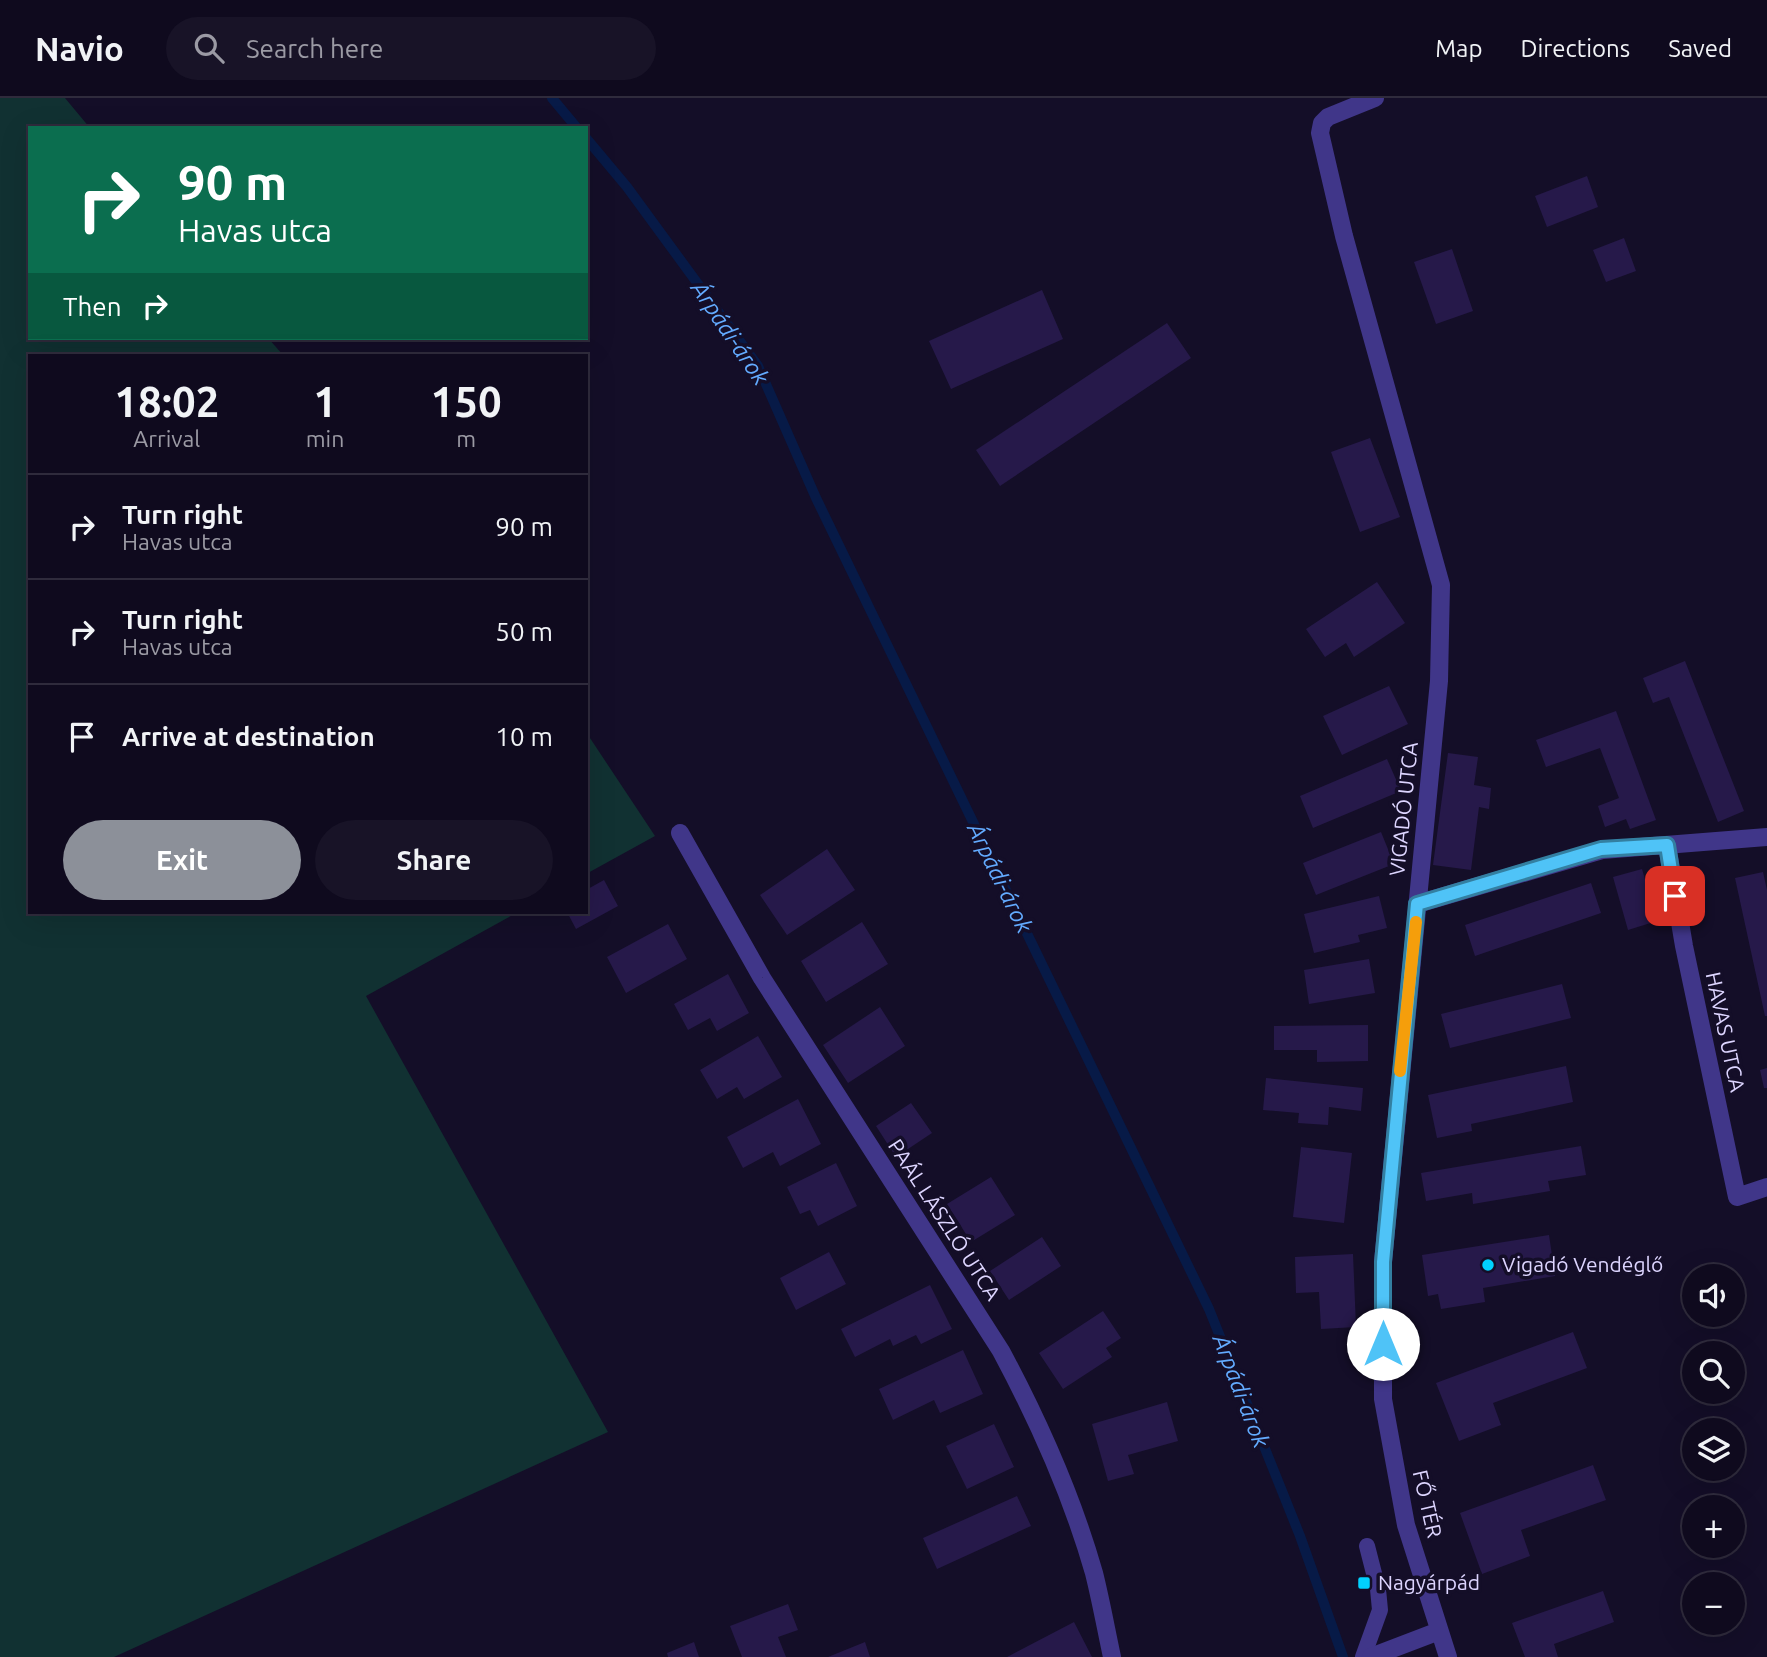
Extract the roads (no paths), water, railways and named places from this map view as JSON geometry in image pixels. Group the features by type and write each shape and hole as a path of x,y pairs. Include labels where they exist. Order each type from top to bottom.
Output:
{"street":[{"name":"VIGADÓ UTCA","path":"1375,98 1328,117 1322,123 1320,133 1344,236 1441,585 1439,681 1383,1262 1383,1399"},
{"name":"PAÁL LÁSZLÓ UTCA","path":"680,833 762,978 1001,1351 1036,1415 1094,1573 1112,1657"},
{"path":"1417,904 1601,849 1767,837"},
{"name":"HAVAS UTCA","path":"1667,845 1684,946 1737,1197 1767,1188"},
{"name":"FŐ TÉR","path":"1383,1399 1406,1525 1448,1657"},
{"path":"1371,1657 1439,1631"}],"lane":[{"path":"1363,1657 1380,1610 1378,1589 1367,1546"}],"waterway":[{"name":"Árpádi-árok","path":"552,98 575,126"},
{"name":"Árpádi-árok","path":"588,140 627,187 758,366 816,498 1209,1309 1300,1536 1343,1657"}],"place":[{"name":"Vigadó Vendéglő","path":"1488,1265"},
{"name":"Nagyárpád","path":"1364,1583"}]}
